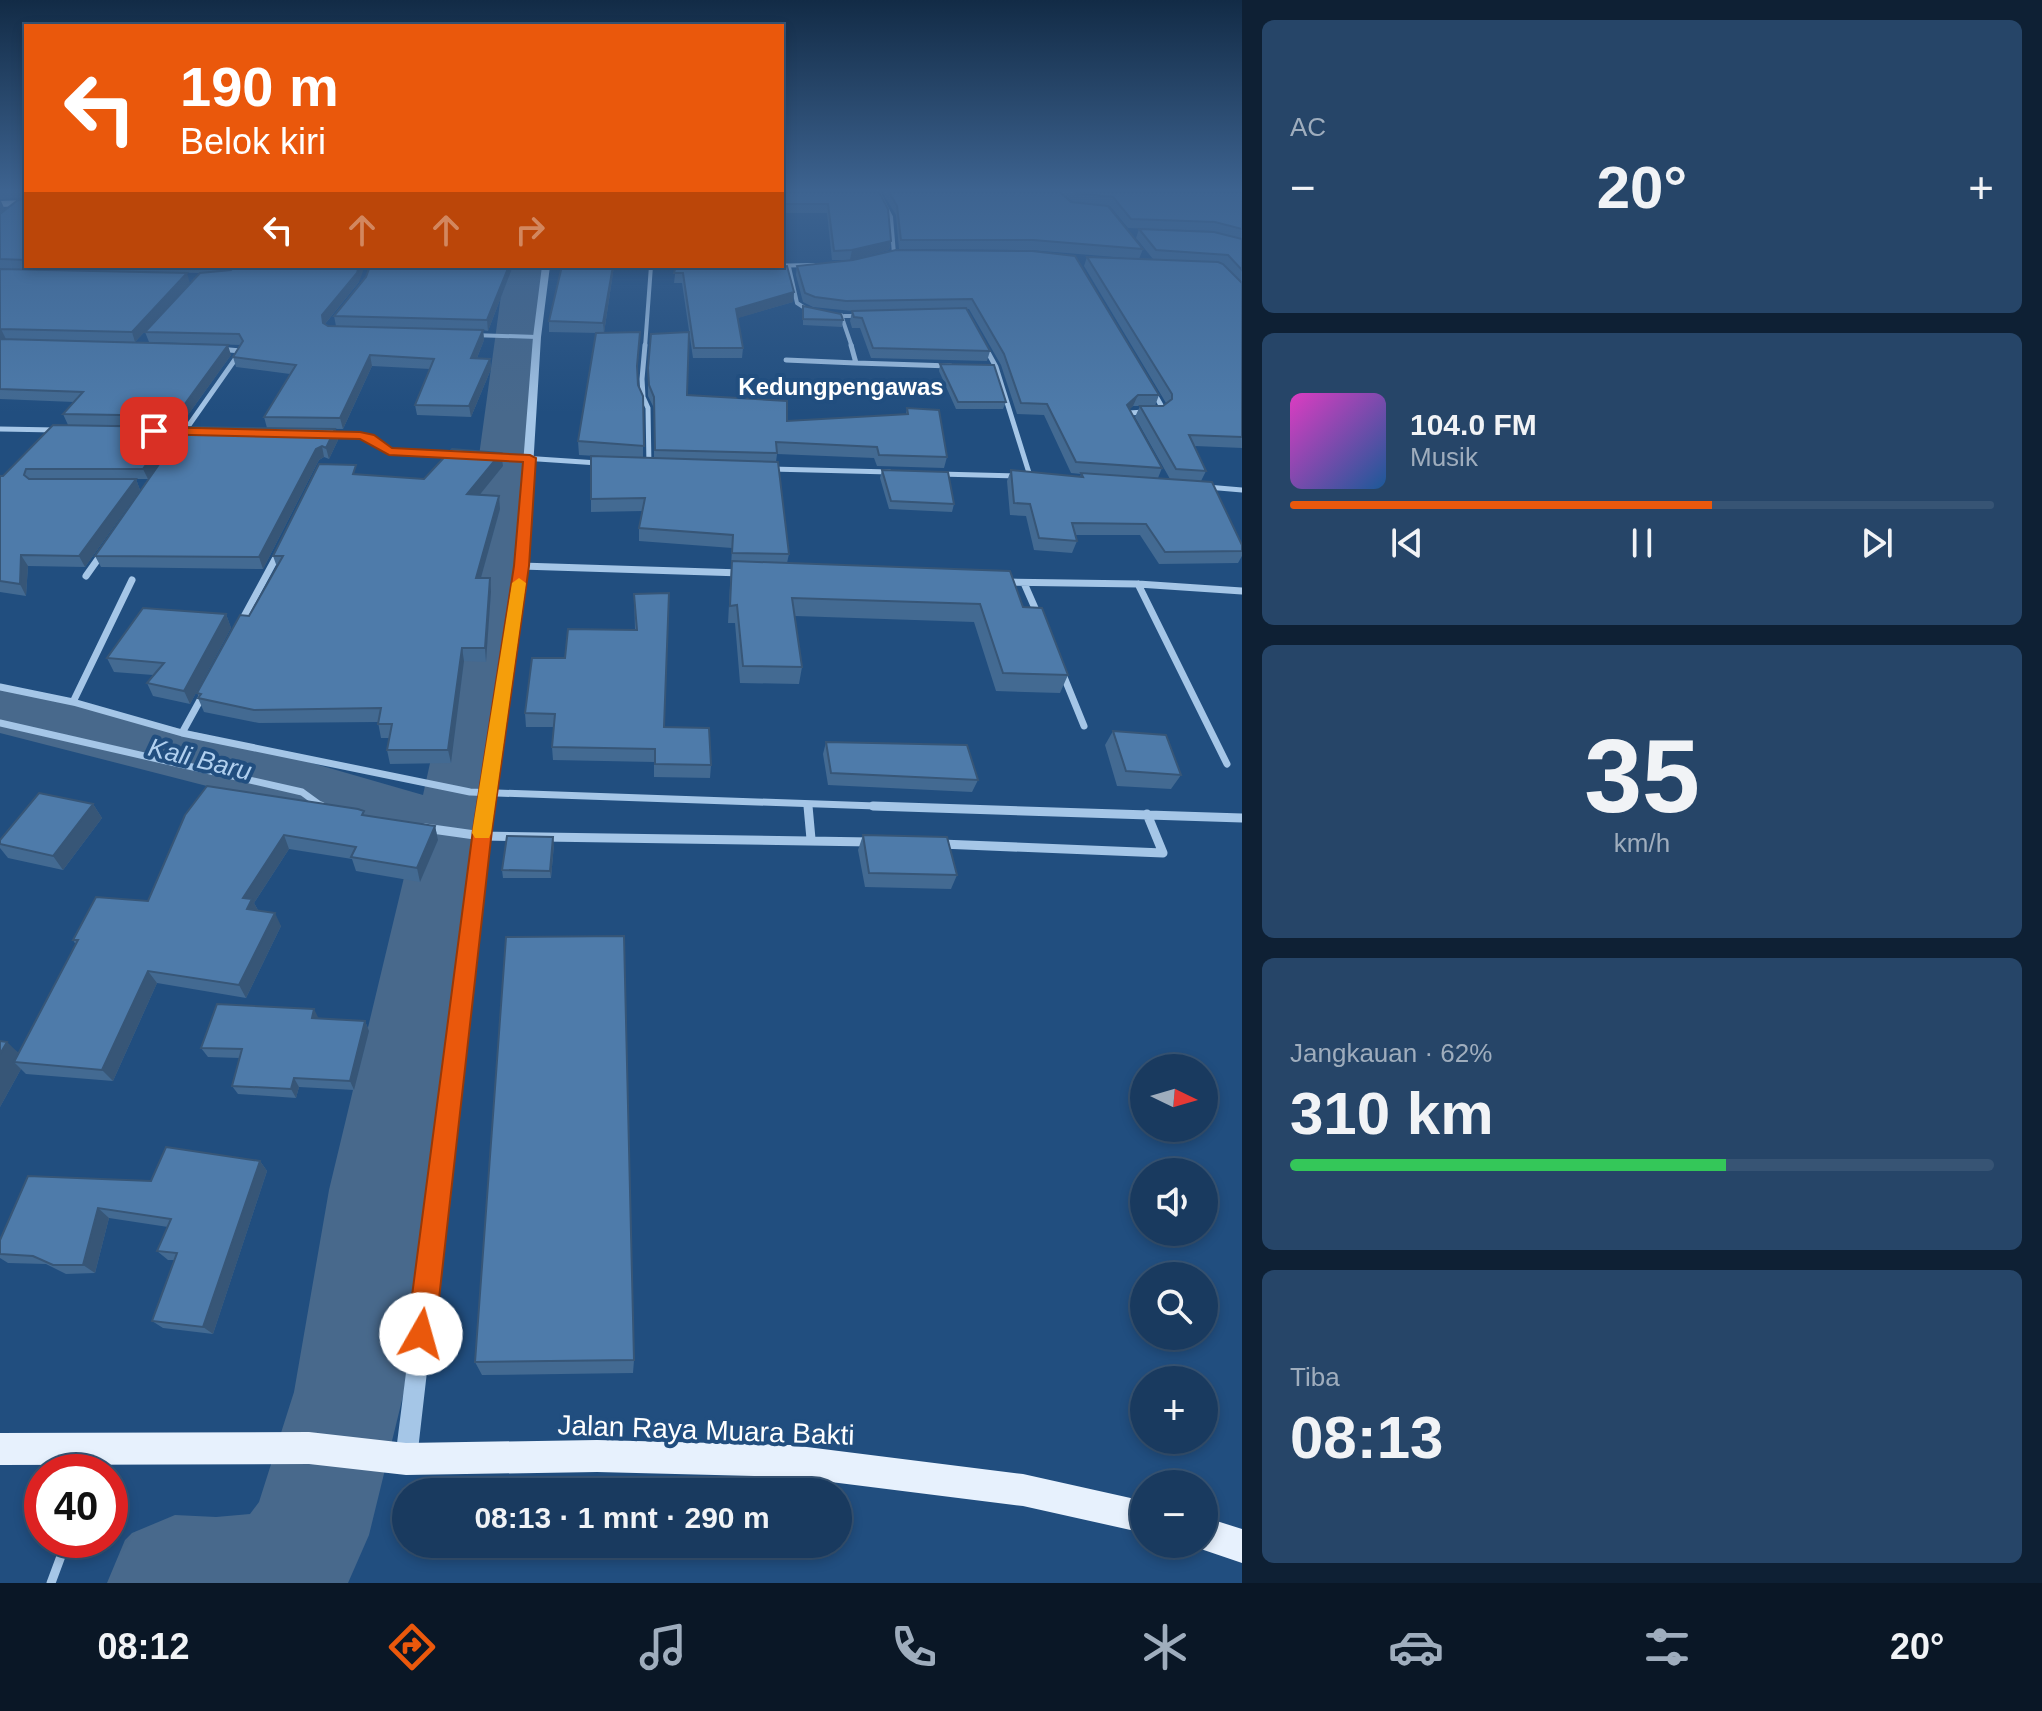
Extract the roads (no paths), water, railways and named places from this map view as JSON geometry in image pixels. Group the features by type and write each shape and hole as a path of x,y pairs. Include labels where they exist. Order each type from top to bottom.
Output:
{"main road":[{"name":"Jalan Raya Muara Bakti","path":"128,1458 309,1448 406,1459 597,1456 791,1461 1023,1490 1130,1514"},
{"name":"Jalan Raya Muara Bakti","path":"0,1449 44,1454"},
{"path":"1218,1538 1242,1546"}],"street":[{"path":"784,267 789,267 799,306 825,313"},
{"path":"406,1459 482,833 521,566 537,337 546,268"},
{"path":"649,466 648,408 643,397 642,379 651,268"},
{"path":"856,363 841,315 872,315"},
{"path":"459,335 537,337"},
{"path":"983,342 996,367 1030,476"},
{"path":"177,445 241,351 210,349"},
{"path":"786,360 964,366"},
{"path":"980,367 996,367"},
{"path":"1135,429 1129,413 1156,412 1162,407 1148,383"},
{"path":"0,429 62,430"},
{"path":"169,431 199,432"},
{"path":"316,434 366,436 384,451 463,455"},
{"path":"477,456 605,463"},
{"path":"635,465 665,467"},
{"path":"760,469 903,473"},
{"path":"935,474 1044,477"},
{"path":"1204,486 1242,490"},
{"path":"86,576 111,542"},
{"path":"239,628 285,543"},
{"path":"521,566 757,574"},
{"path":"73,702 132,580"},
{"path":"993,581 1138,584 1242,591"},
{"path":"1024,583 1042,626"},
{"path":"1138,584 1227,764"},
{"path":"1060,669 1084,726"},
{"path":"182,733 211,680"},
{"path":"0,687 73,702 182,733 470,792 488,799 1242,818"},
{"path":"0,723 302,792 320,806 340,812"},
{"path":"808,808 811,835"},
{"path":"934,844 1163,853 1148,816"},
{"path":"410,826 482,833 811,835 888,842"}],"lane":[{"path":"51,1583 60,1558"}],"waterway":[{"path":"168,1583 175,1576 216,1578 282,1572 309,1535 349,1392 378,1190 436,916 498,586 499,507 524,268"},
{"name":"Kali Baru","path":"0,710 246,770 398,816"}],"district":[{"name":"Kedungpengawas","path":"841,386"}]}
